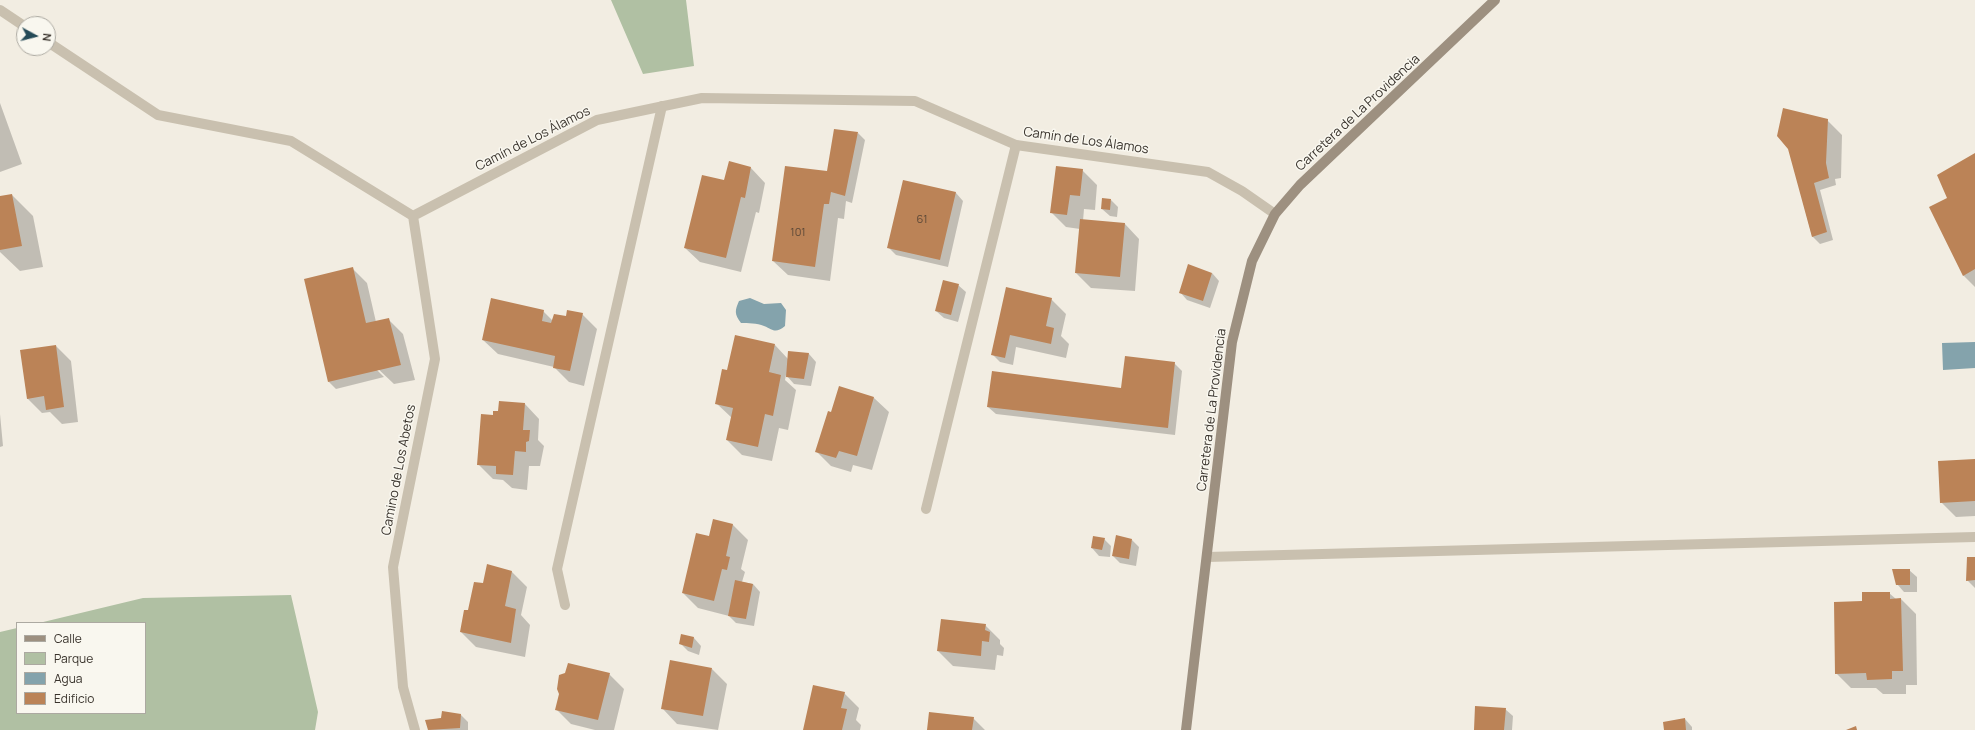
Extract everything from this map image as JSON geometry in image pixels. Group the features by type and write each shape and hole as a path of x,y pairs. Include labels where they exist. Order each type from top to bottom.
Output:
{"street":[{"name":"Carretera de La Providencia","path":"1186,730 1232,342 1252,260 1275,214 1300,185 1495,0"},
{"path":"0,10 16,21"},
{"path":"56,47 158,115 291,142 413,216"},
{"name":"Camín de Los Álamos","path":"413,216 597,120 702,98 915,101 1016,145 1208,172 1242,191 1275,214"},
{"path":"565,605 557,569 662,106"},
{"path":"926,509 1016,145"},
{"name":"Camino de Los Abetos","path":"413,216 435,359 393,568 403,686 415,730"},
{"path":"1207,556 1975,537"}],"green space":[{"path":"611,0 686,0 694,66 643,74"},
{"path":"291,595 318,712 315,730 0,730 0,632 16,628 16,714 146,714 146,622 43,622 143,598"}],"water":[{"path":"750,298 764,304 781,303 786,310 785,326 777,331 758,324 741,323 736,314 739,301"},
{"path":"1975,342 1975,368 1943,370 1942,343"}],"building":[{"path":"1783,108 1828,119 1826,163 1829,178 1814,183 1827,232 1812,237 1788,149 1777,136"},
{"path":"834,129 858,132 845,196 831,192 829,204 824,204 815,267 772,261 785,166 827,171"},
{"path":"1975,153 1975,269 1963,276 1929,207 1947,198 1937,175"},
{"path":"729,161 751,167 745,198 741,197 726,258 684,248 702,175 724,180"},
{"path":"1056,166 1083,169 1080,196 1070,195 1067,215 1050,213"},
{"path":"903,180 956,192 940,260 887,248"},
{"path":"12,194 22,246 0,250 0,196"},
{"path":"1102,198 1111,199 1110,210 1101,209"},
{"path":"1080,219 1125,223 1120,277 1075,273"},
{"path":"1188,264 1212,273 1203,301 1179,293"},
{"path":"353,267 366,323 389,318 401,365 328,382 304,279"},
{"path":"943,280 959,284 951,315 935,311"},
{"path":"1006,287 1052,298 1046,326 1054,328 1051,344 1010,335 1005,358 991,355"},
{"path":"491,298 544,310 542,321 551,323 554,314 566,316 567,310 583,313 570,371 553,368 555,356 482,340"},
{"path":"735,335 775,344 769,372 781,375 773,416 765,414 758,447 726,440 733,408 715,404 722,369 727,370"},
{"path":"56,345 64,407 46,410 44,396 27,399 20,350"},
{"path":"788,351 809,353 804,379 786,377"},
{"path":"1125,356 1175,362 1168,428 987,407 992,371 1121,388"},
{"path":"839,386 874,397 857,456 839,451 836,458 815,452 828,411 831,412"},
{"path":"499,401 525,403 523,430 530,430 529,441 526,442 526,452 515,451 513,475 496,474 496,466 477,465 481,414 493,415 493,411 498,411"},
{"path":"1975,459 1975,501 1940,503 1938,461"},
{"path":"713,519 733,524 726,556 730,557 727,570 722,569 714,601 682,593 696,533 709,536"},
{"path":"1116,535 1132,539 1129,559 1112,556"},
{"path":"1093,536 1105,538 1102,550 1091,548"},
{"path":"1967,557 1975,557 1975,580 1966,581"},
{"path":"487,564 512,571 505,606 516,609 511,643 460,632 464,610 468,610 474,582 483,583"},
{"path":"1892,569 1910,569 1910,585 1896,585"},
{"path":"735,580 753,584 746,619 728,616"},
{"path":"1862,592 1890,592 1890,599 1901,598 1903,671 1892,671 1892,679 1867,680 1866,673 1835,674 1834,602 1862,601"},
{"path":"941,619 986,624 985,630 990,632 989,642 982,641 981,656 937,651"},
{"path":"681,634 694,637 692,648 679,644"},
{"path":"670,660 712,668 703,716 661,709"},
{"path":"568,663 610,673 598,720 555,710 559,694 557,689 559,675 565,673"},
{"path":"813,685 845,692 841,708 847,709 842,730 803,730"},
{"path":"1475,706 1506,708 1504,730 1474,730"},
{"path":"442,711 461,714 460,728 428,730 425,720 441,718"},
{"path":"929,712 974,717 972,730 927,730"},
{"path":"1685,718 1686,730 1664,730 1663,722"},
{"path":"1856,726 1857,730 1846,730"}]}
